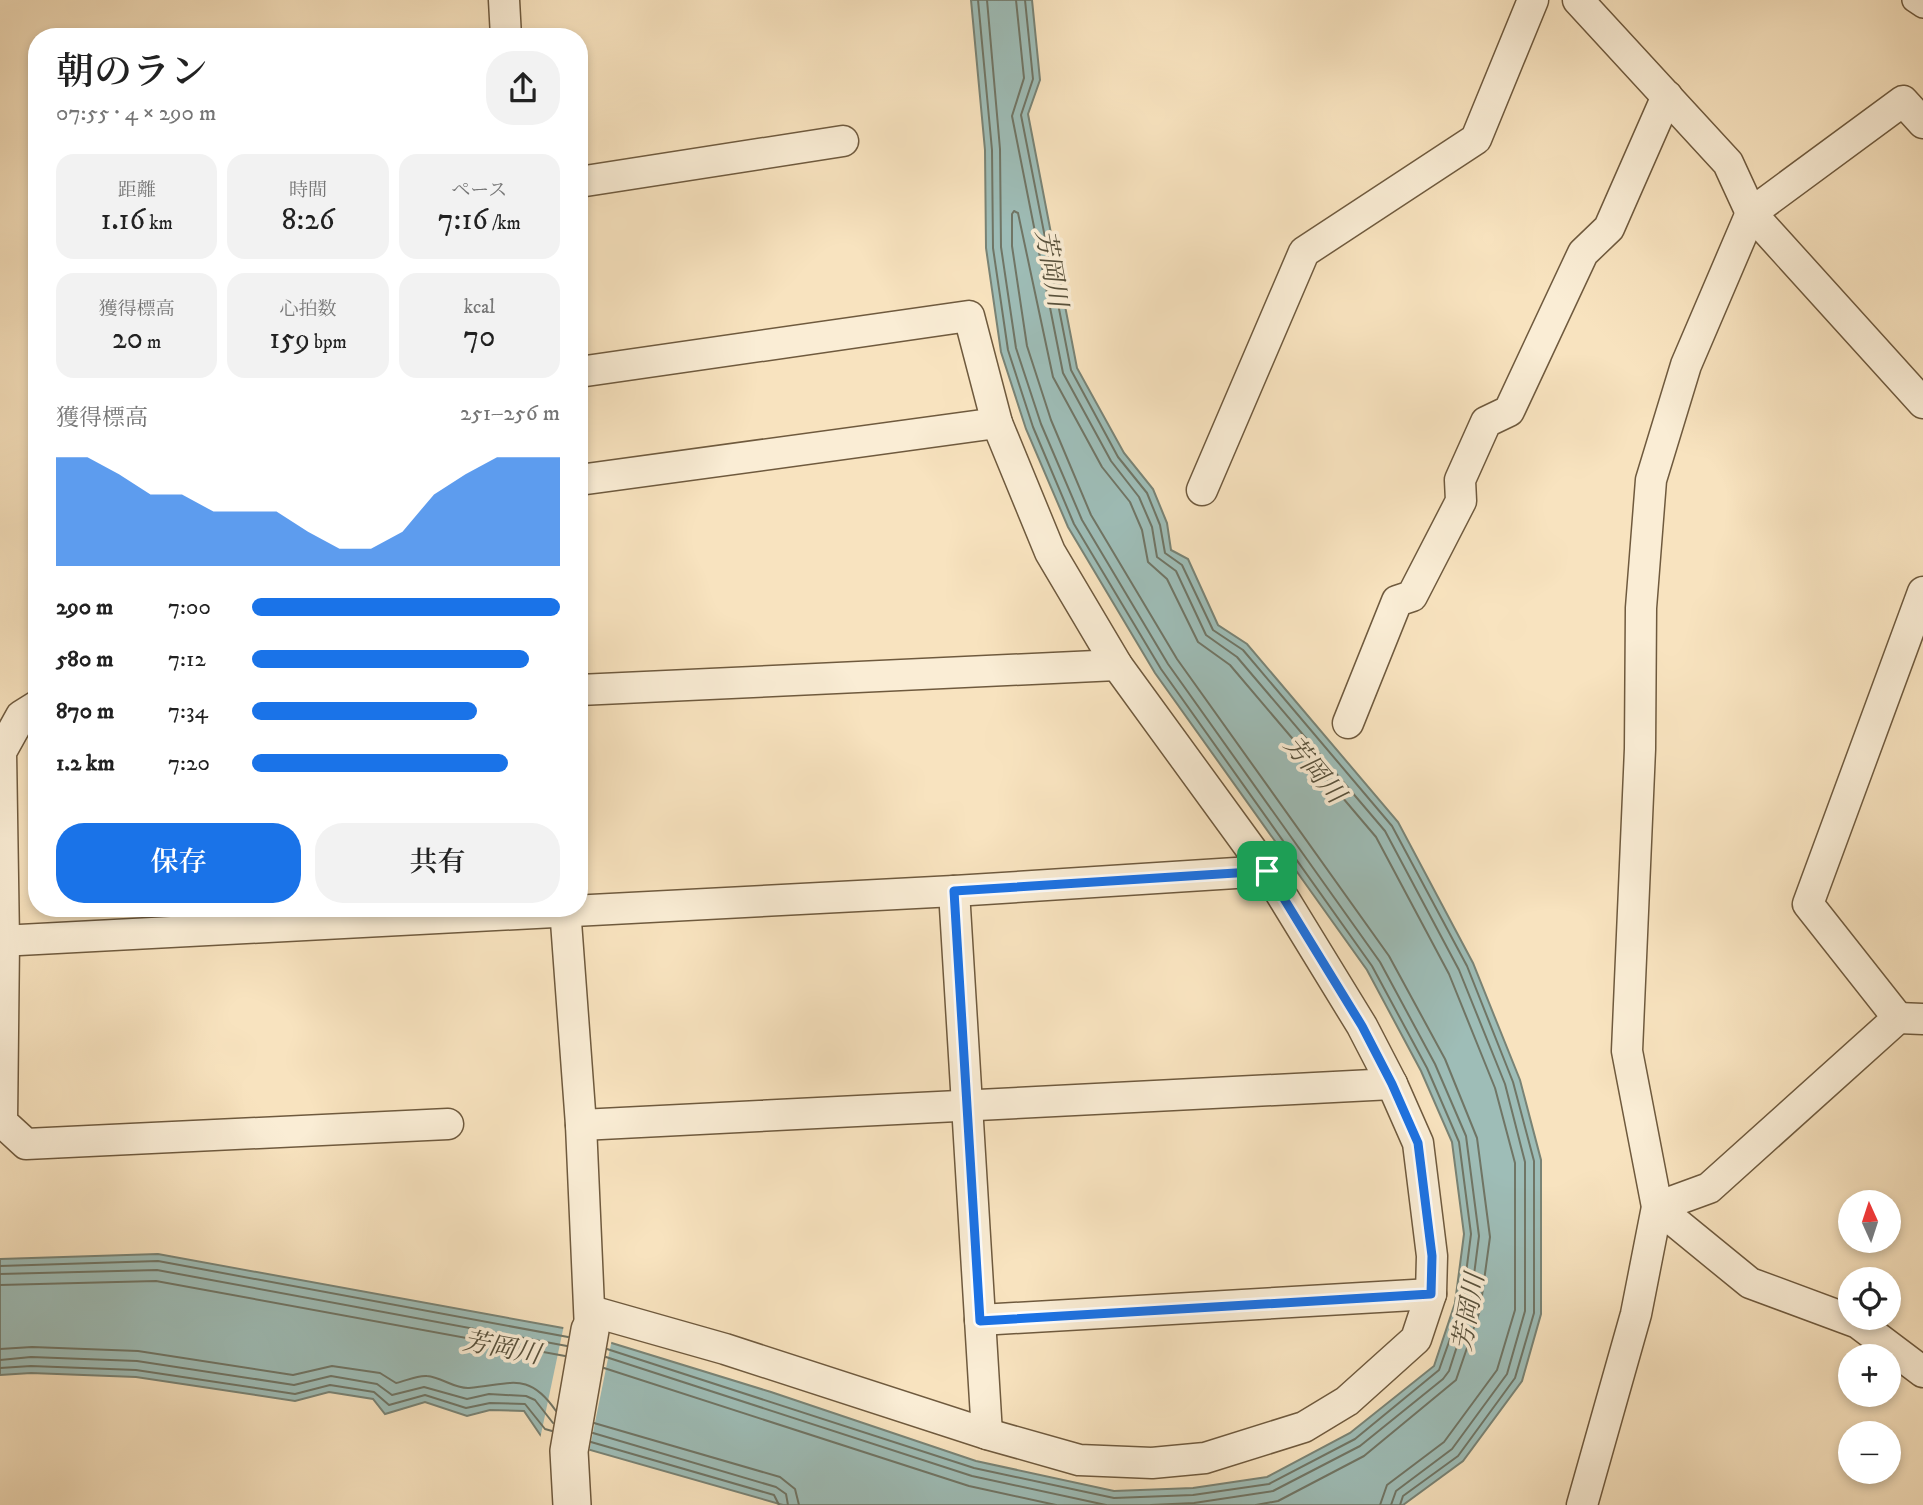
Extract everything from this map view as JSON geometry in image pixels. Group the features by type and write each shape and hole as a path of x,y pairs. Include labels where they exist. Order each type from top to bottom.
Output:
{"street":[{"path":"504,0 506,28"},
{"path":"1202,490 1304,252 1476,139 1533,0"},
{"path":"1914,0 1923,6"},
{"path":"1584,3 1728,163 1751,213 1923,403"},
{"path":"1348,723 1397,601 1412,596 1461,501 1460,480 1486,422 1509,411 1583,253 1609,228 1667,96"},
{"path":"1582,1505 1636,1314 1657,1207 1627,1051 1640,749 1641,608 1651,480 1686,365 1751,213 1903,101 1923,123"},
{"path":"588,181 843,141"},
{"path":"588,371 969,316 997,423 1050,552 1116,664 1267,871 1362,1026 1392,1084 1418,1143 1432,1256 1431,1294 1416,1339 1347,1401 1304,1427 1256,1444 1205,1458 1152,1463 1079,1460 987,1434 725,1349 590,1321"},
{"path":"588,479 997,423"},
{"path":"1657,1207 1709,1188 1910,1019 1808,904 1923,592"},
{"path":"588,690 1116,664"},
{"path":"28,712 21,716 1,752 2,1122 26,1144 448,1124"},
{"path":"588,908 954,891 1267,871"},
{"path":"954,891 987,1434"},
{"path":"2,941 184,919 276,917"},
{"path":"566,917 582,1125 590,1321 569,1451 572,1505"},
{"path":"582,1125 1392,1084"},
{"path":"1657,1207 1750,1283 1858,1323 1923,1372"},
{"path":"980,1321 1431,1294"}],"water":[{"name":"芳岡川","path":"971,0 1032,0 1040,80 1028,114 1077,368 1124,453 1153,489 1167,523 1171,550 1188,559 1218,625 1247,644 1398,822 1473,963 1520,1080 1541,1160 1541,1314 1522,1381 1463,1461 1403,1505 783,1505 541,1436 524,1411 490,1410 467,1416 425,1402 385,1414 373,1399 329,1392 295,1401 136,1377 31,1373 0,1375 0,1259 158,1254 563,1328 771,1392 976,1461 1114,1491 1193,1488 1267,1477 1350,1433 1434,1366 1455,1303 1464,1234 1452,1142 1421,1071 1367,970 1155,673 1068,527 1026,429 1001,352 986,248 985,150"}],"pier":[{"path":"564,1325 612,1339 589,1452 540,1439"}],"route":[{"path":"1267,871 1362,1026 1418,1143 1432,1256 1431,1294 980,1321 954,891 1267,871"}]}
